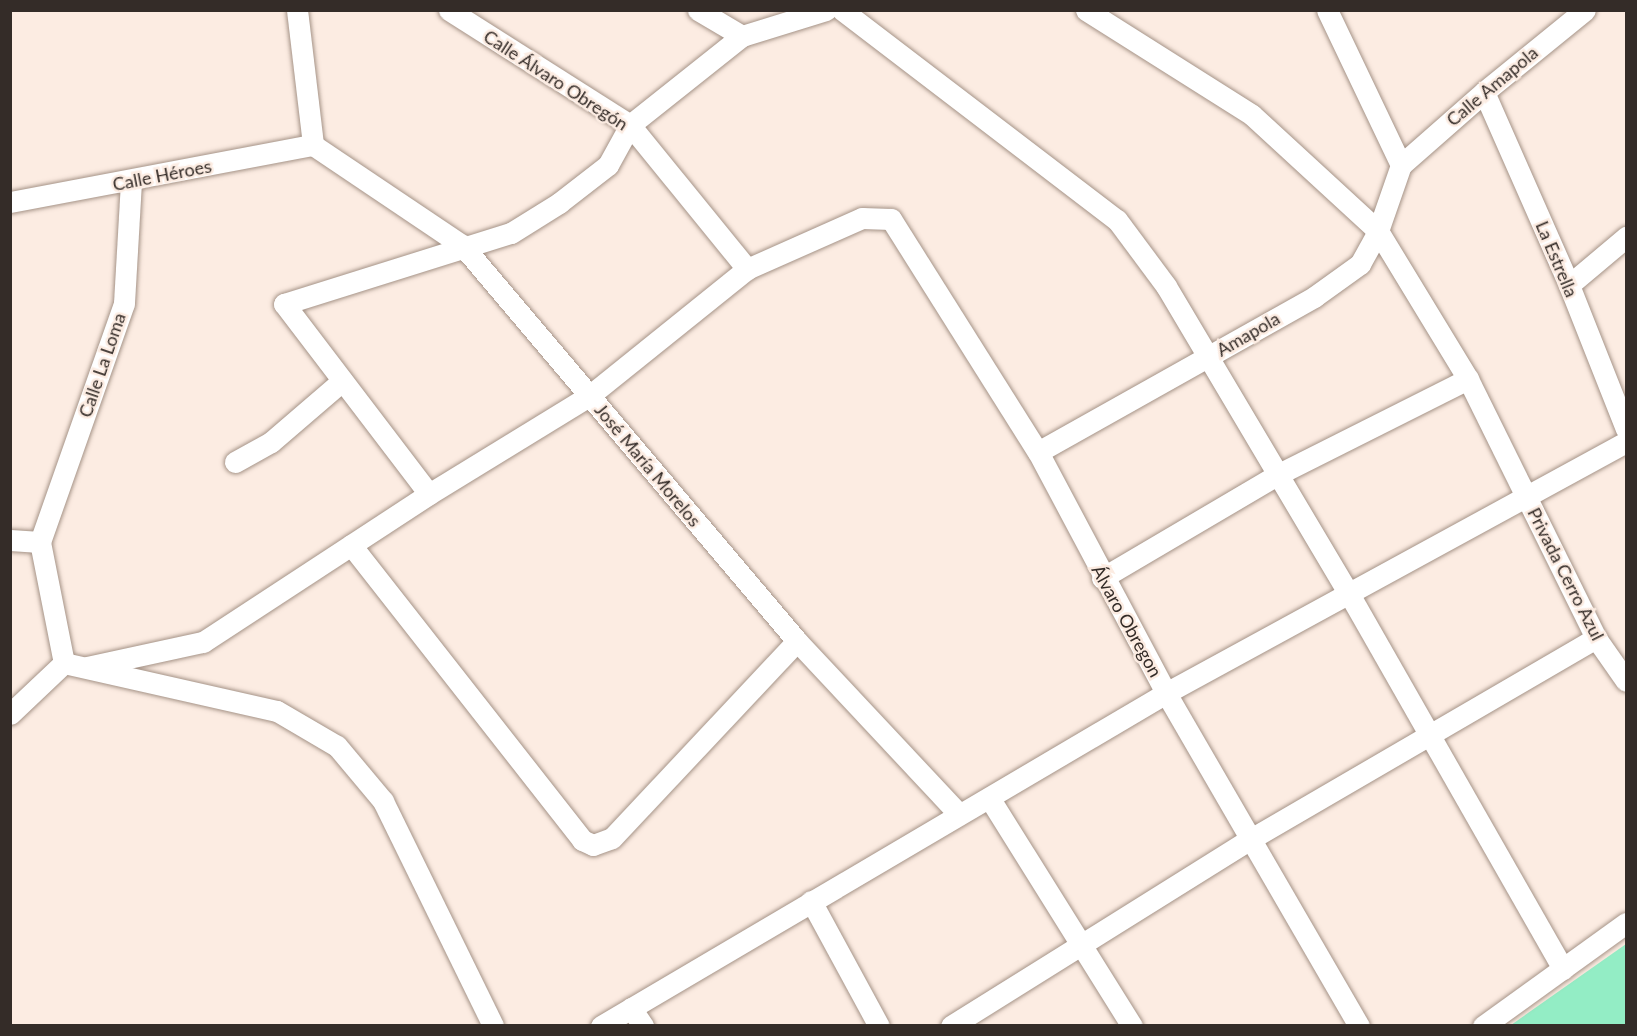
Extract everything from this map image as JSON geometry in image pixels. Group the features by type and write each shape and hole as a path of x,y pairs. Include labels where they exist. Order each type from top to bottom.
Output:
{"street":[{"path":"297,10 313,145"},
{"name":"Calle Álvaro Obregón","path":"449,10 630,125 747,269"},
{"path":"698,10 742,36"},
{"path":"429,494 284,304 462,245 511,233 559,203 608,165 630,125 742,36 826,10"},
{"path":"842,10 1117,220 1166,286 1348,592 1563,969"},
{"name":"Privada Cerro Azul","path":"1086,10 1252,115 1378,231 1468,379 1596,638 1626,681"},
{"path":"1327,10 1401,165"},
{"name":"Calle Amapola","path":"1401,165 1484,92 1585,10"},
{"name":"La Estrella","path":"1484,92 1569,285 1626,429"},
{"name":"Calle Héroes","path":"10,202 131,182 313,145"},
{"name":"José María Morelos","path":"313,145 462,245 797,641 959,813"},
{"name":"Amapola","path":"1038,452 1314,297 1360,264 1378,231 1401,165"},
{"name":"Calle La Loma","path":"40,542 124,303 131,182"},
{"name":"Álvaro Obregon","path":"747,269 862,218 891,219 1038,452 1102,578 1166,693 1249,840 1359,1026"},
{"path":"1569,285 1626,237"},
{"path":"87,667 203,642 429,494 589,396 747,269"},
{"path":"1102,578 1277,475 1468,379"},
{"path":"235,462 271,442 342,381"},
{"path":"600,1026 637,1017 811,901 959,813 990,799 1166,693 1626,442"},
{"path":"10,540 40,542 64,663"},
{"path":"351,545 582,840 593,845 612,838 797,641"},
{"path":"951,1026 1249,840 1596,638"},
{"path":"64,663 277,711 337,746 383,801 493,1026"},
{"path":"10,714 64,663"},
{"path":"990,799 1132,1026"},
{"path":"811,901 879,1026"},
{"path":"1483,1026 1626,923"}],"green space":[{"path":"1626,944 1626,1025 1511,1025"}]}
